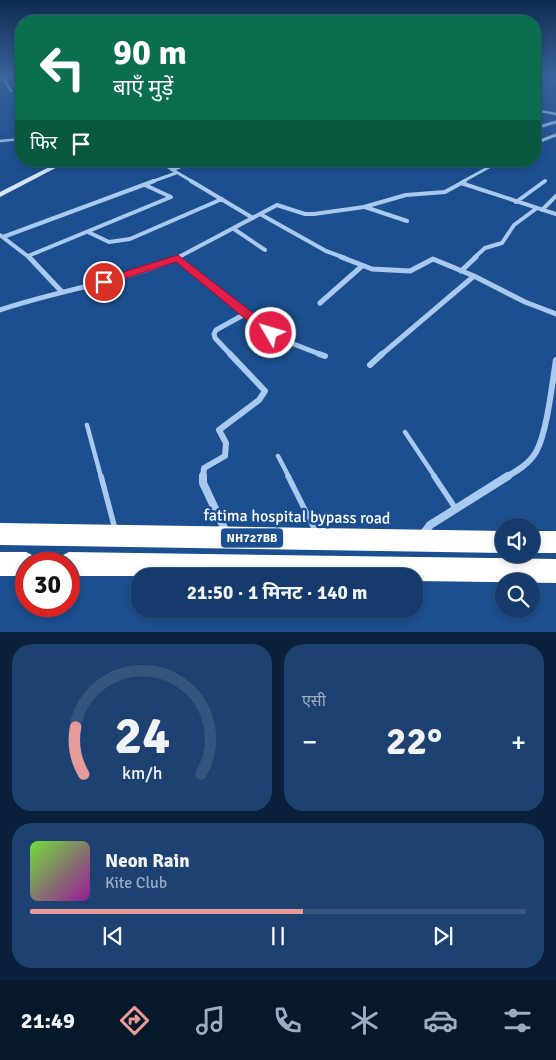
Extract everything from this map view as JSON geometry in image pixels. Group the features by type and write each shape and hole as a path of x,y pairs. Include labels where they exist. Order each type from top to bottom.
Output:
{"highway":[{"name":"fatima hospital bypass road","path":"0,534 230,541 419,540 495,542"},
{"path":"540,542 556,542"},
{"name":"NH727BB","path":"80,564 240,562 556,570"},
{"path":"0,564 15,564"}],"street":[{"path":"541,111 556,114"},
{"path":"541,126 556,122"},
{"path":"541,141 556,135"},
{"path":"0,195 54,167"},
{"path":"168,167 253,218"},
{"path":"1,236 144,184 182,167"},
{"path":"0,310 62,292 90,287 178,258 277,205 310,215 364,207 406,195 445,192 489,167"},
{"path":"516,202 545,181"},
{"path":"461,183 556,214"},
{"path":"28,256 171,198 144,184"},
{"path":"461,271 485,248 496,248 506,240 512,227 556,196"},
{"path":"88,232 109,242 130,239 222,199"},
{"path":"364,207 407,221"},
{"path":"260,214 326,251 362,266 405,272 417,269 433,259 474,276 525,302 556,314"},
{"path":"234,229 264,250"},
{"path":"1,236 28,256 62,292"},
{"path":"178,258 245,314 278,338 326,356"},
{"path":"320,303 362,266"},
{"path":"370,365 396,340 474,276"},
{"path":"230,541 203,483 204,468 225,456 226,443 219,430 259,400 265,391 215,338 216,330 245,314"},
{"path":"419,540 430,525 524,466 536,452 545,423 556,360"}],"lane":[{"path":"0,141 15,140"},
{"path":"87,425 117,537"},
{"path":"406,432 456,509"},
{"path":"278,456 321,541"}],"route":[{"path":"104,282 178,258 245,314 271,333"}]}
